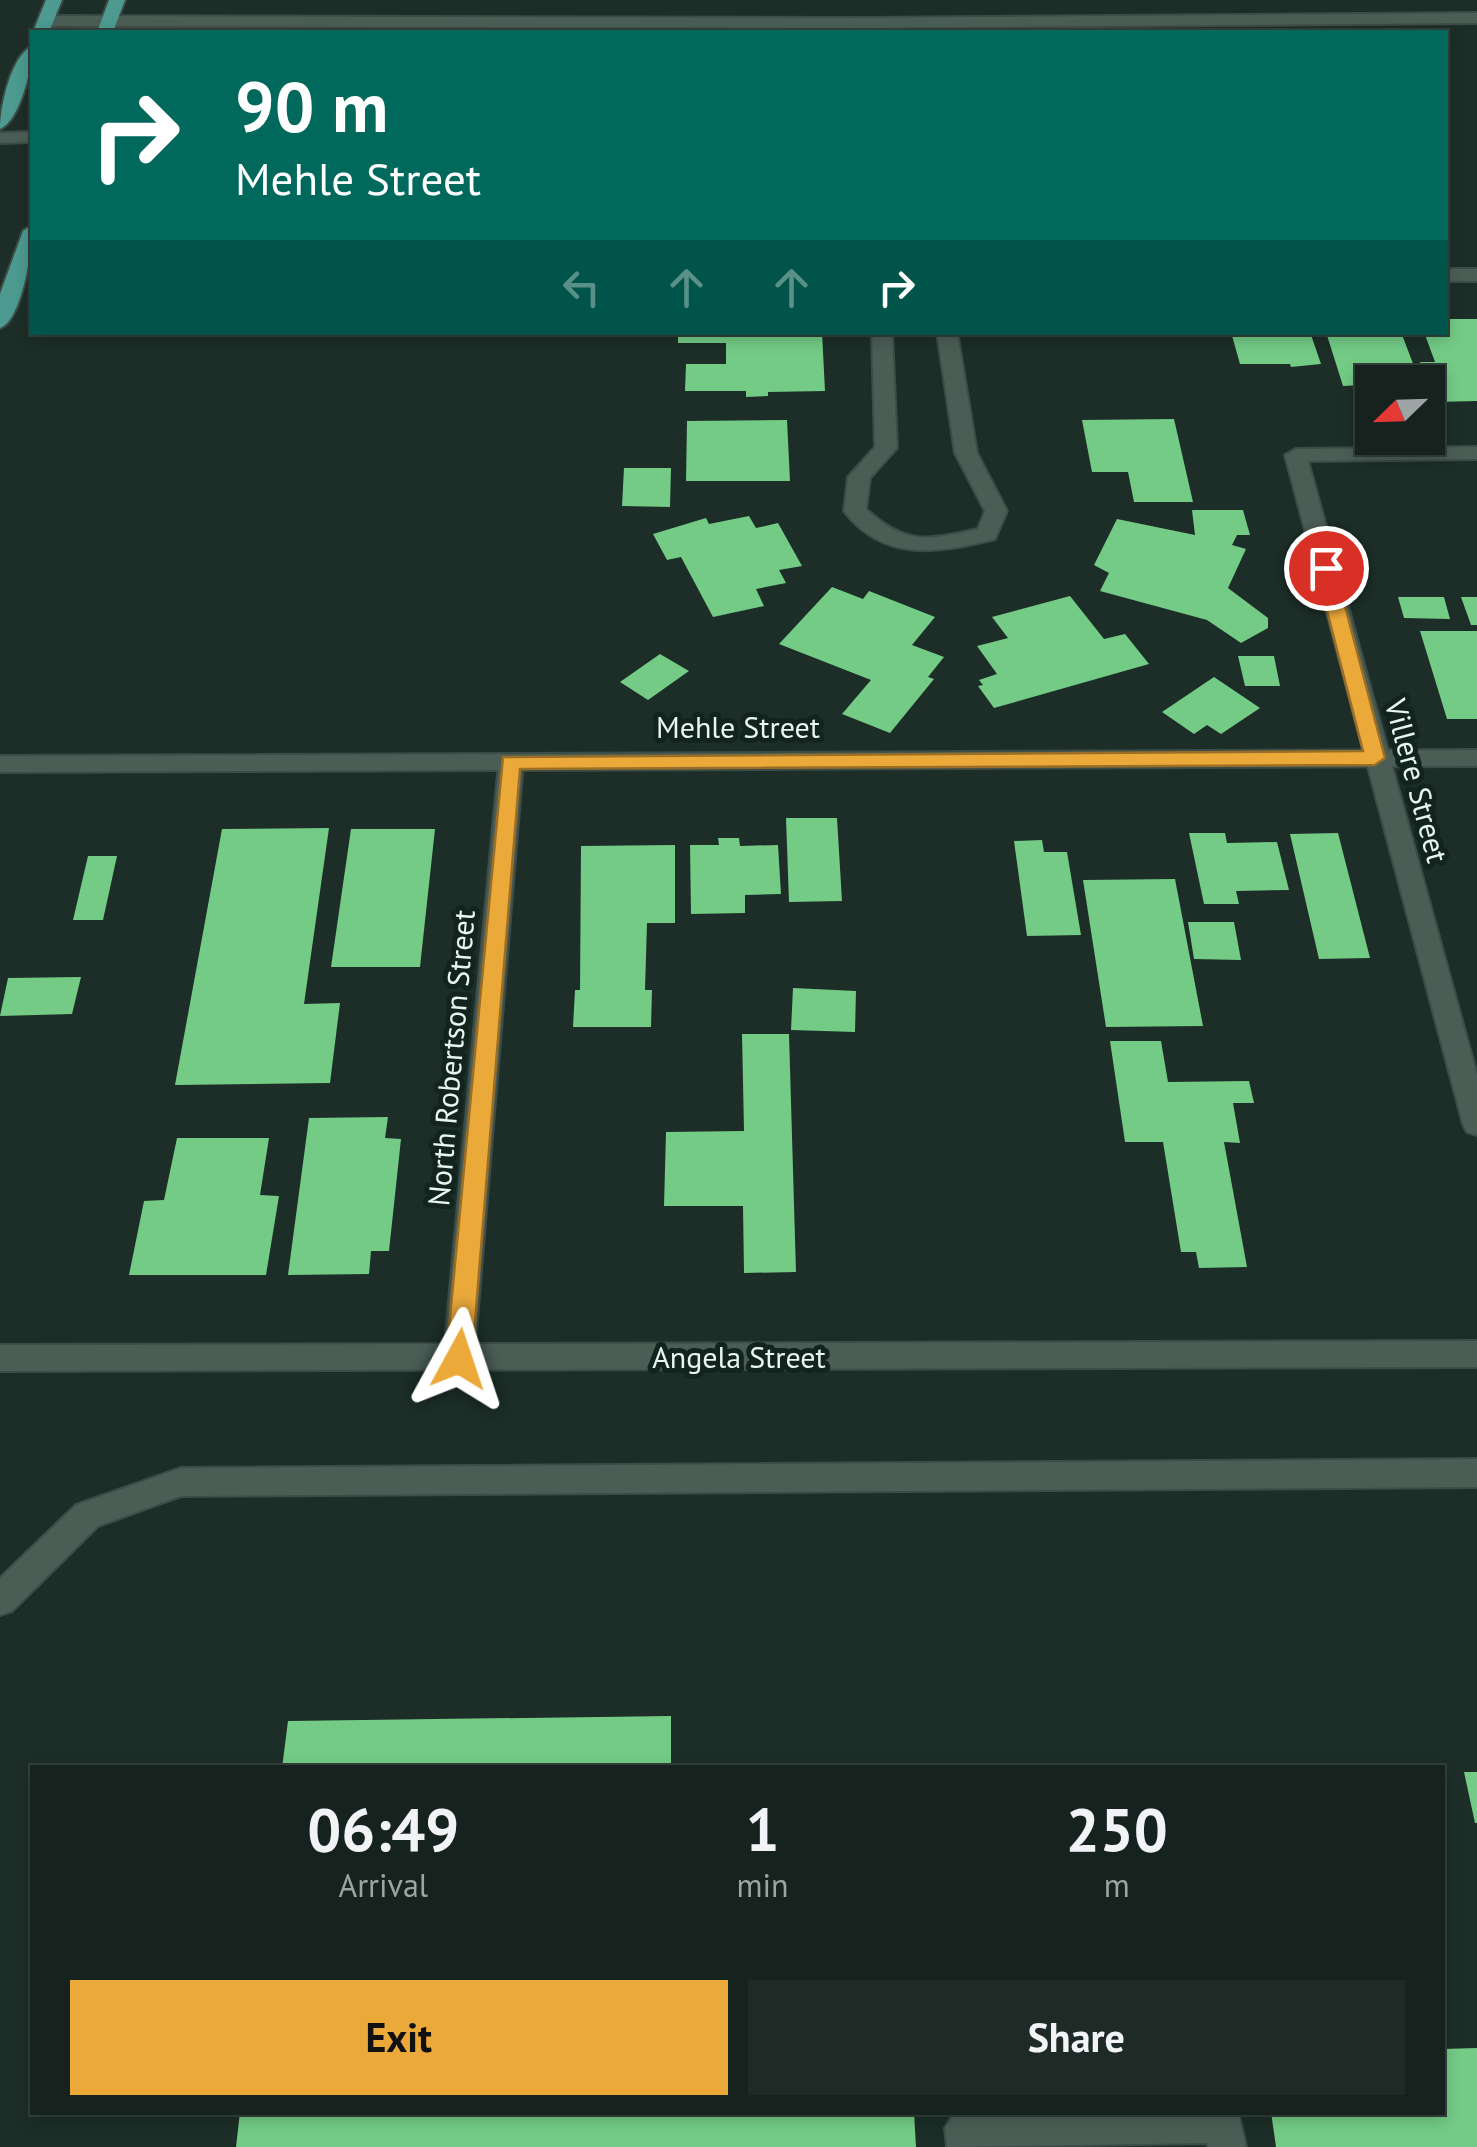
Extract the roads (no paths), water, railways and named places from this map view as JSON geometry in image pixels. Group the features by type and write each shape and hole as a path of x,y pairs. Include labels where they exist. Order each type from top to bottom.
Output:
{"main road":[{"path":"43,27 54,0"},
{"path":"107,27 117,0"},
{"path":"0,124 30,56"},
{"path":"0,322 30,237"}],"street":[{"path":"43,27 865,28 1477,18"},
{"path":"0,138 30,137"},
{"path":"1448,275 1477,275"},
{"path":"882,335 886,448 859,477 855,511 881,538 919,548 987,534 996,512 966,453 947,335"},
{"name":"Villere Street","path":"1477,453 1296,454 1375,758 1477,1124"},
{"name":"Mehle Street","path":"0,764 1477,758"},
{"name":"North Robertson Street","path":"459,1359 510,762"},
{"name":"Angela Street","path":"0,1358 1477,1354"},
{"path":"0,1600 88,1515 181,1482 1477,1473"},
{"path":"966,2147 964,2128 1224,2124 1228,2147"}]}
